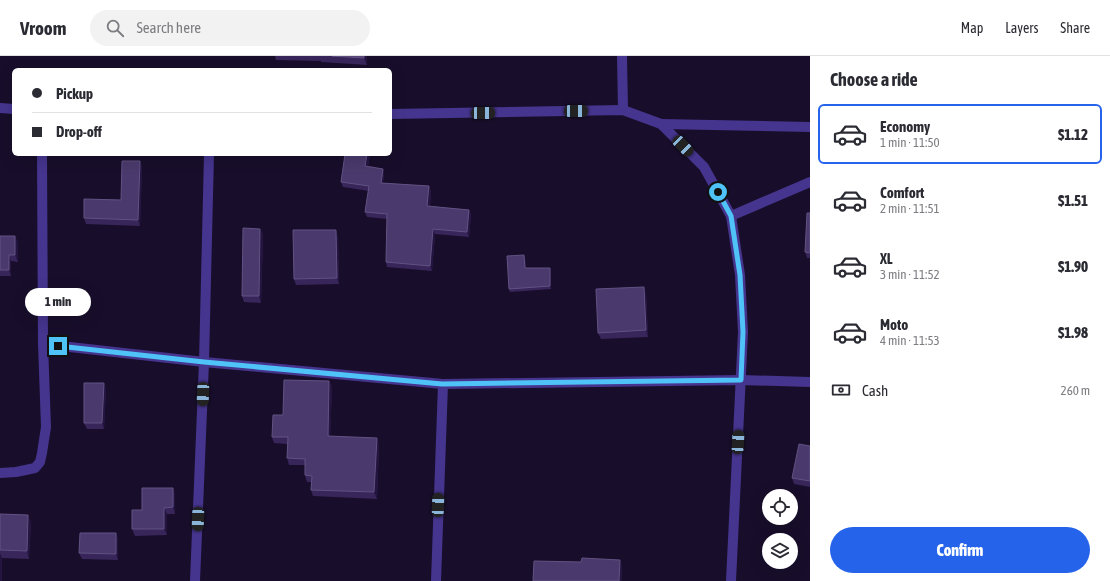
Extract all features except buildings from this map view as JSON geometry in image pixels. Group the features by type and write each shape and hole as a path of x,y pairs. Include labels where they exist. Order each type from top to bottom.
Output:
{"street":[{"path":"622,56 623,110"},
{"path":"0,108 12,109"},
{"path":"392,114 623,110 661,124 810,128"},
{"path":"661,124 704,167 731,216 740,275 743,332 732,581"},
{"path":"0,474 35,468 40,462 46,427 42,156"},
{"path":"195,581 204,362 209,156"},
{"path":"731,216 810,182"},
{"path":"44,344 204,362 442,384 741,380 810,382"},
{"path":"436,581 442,384"}],"route":[{"path":"58,346 204,362 442,384 741,380 743,332 740,275 731,216 718,192"}]}
